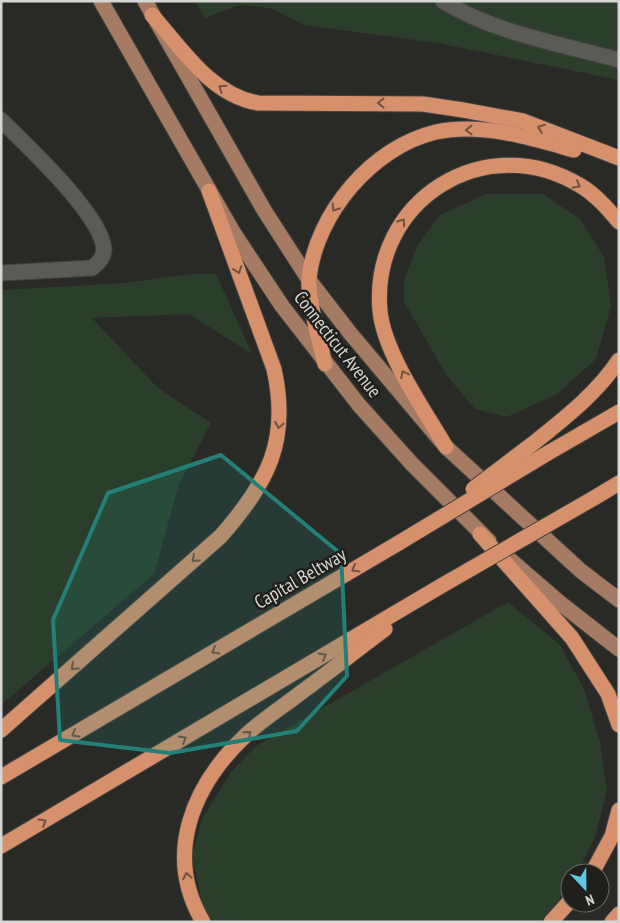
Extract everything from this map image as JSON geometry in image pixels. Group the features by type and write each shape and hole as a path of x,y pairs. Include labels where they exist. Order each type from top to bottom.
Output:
{"highway":[{"path":"152,15 207,78 236,98 267,103 424,104 463,110 523,121 619,160"},
{"path":"325,364 309,280 322,234 331,213 348,188 375,163 406,144 436,132 471,130 519,135 619,160"},
{"path":"446,447 409,384 392,349 380,313 380,283 385,255 396,230 413,207 435,188 464,173 495,166 526,166 552,172 581,186 606,206 619,222"},
{"path":"1,730 221,536 248,505 264,478 275,448 281,418 279,392 274,369 209,191"},
{"path":"397,544 536,442 589,396 607,378 619,360"},
{"name":"Capital Beltway","path":"1,777 619,412"},
{"path":"1,846 619,483"},
{"path":"480,534 572,638 608,694 619,725"},
{"path":"203,922 193,906 191,897 186,872 185,841 191,814 204,785 213,772 247,734 441,586"},
{"path":"597,863 612,836 619,810"},
{"path":"551,922 560,912"},
{"path":"612,922 619,914"}],"main road":[{"name":"Connecticut Avenue","path":"101,1 233,232 282,306 325,364 406,457 480,534 560,603 619,649"},
{"name":"Connecticut Avenue","path":"144,1 264,210 309,280 387,380 446,447 581,571 619,600"}],"street":[{"path":"443,1 464,14 504,29 619,60"},
{"path":"1,120 82,205 101,240 104,251 100,262 92,268 1,273"}],"highlighted area":[{"path":"221,455 341,554 347,676 297,731 170,753 60,740 53,620 108,493"}],"green space":[{"path":"195,1 619,1 619,80 437,43 304,25 270,8 240,5 205,18"},
{"path":"486,194 543,194 580,219 604,257 611,306 596,359 557,394 507,417 475,409 447,376 404,302 404,281 417,246 440,215"},
{"path":"191,274 216,274 252,354 189,314 92,318 158,388 211,423 179,484 154,574 1,705 1,290 124,283"},
{"path":"508,602 560,645 584,689 600,742 607,790 595,837 582,863 560,863 560,898 541,922 214,922 204,910 192,856 202,819 231,772 256,746"}]}
